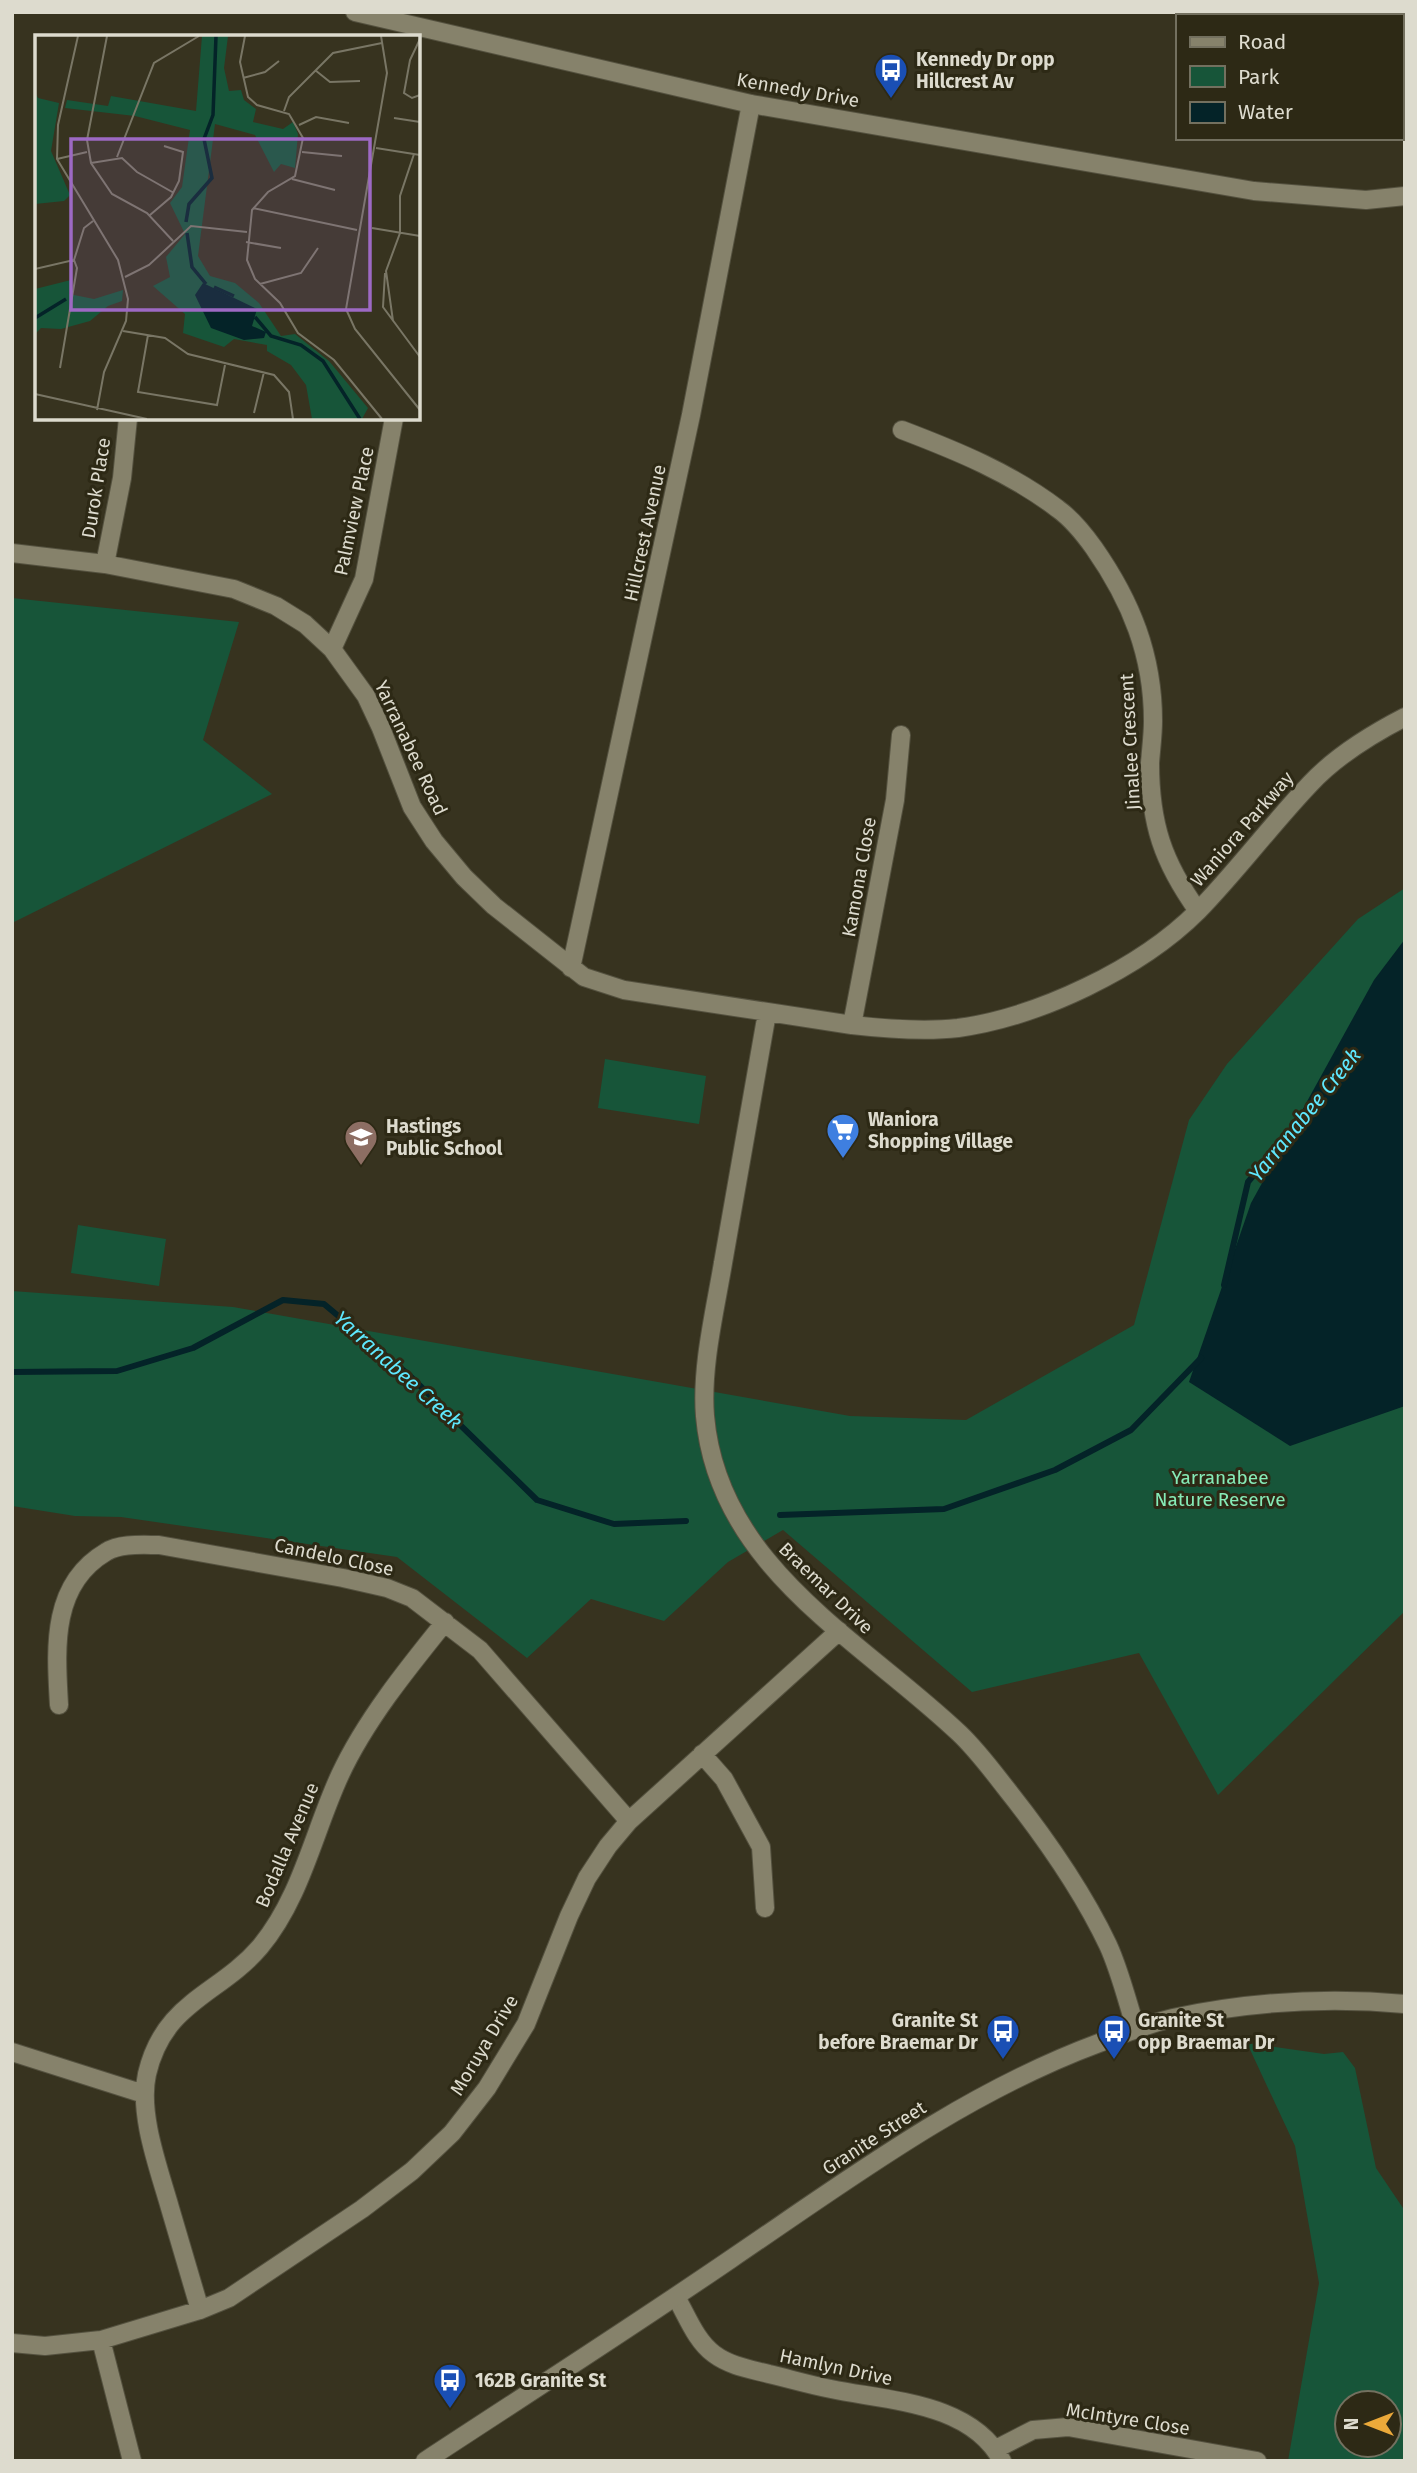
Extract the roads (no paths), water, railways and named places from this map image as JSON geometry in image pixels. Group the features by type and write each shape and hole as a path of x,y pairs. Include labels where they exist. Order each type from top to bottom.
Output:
{"street":[{"name":"Kennedy Drive","path":"355,12 751,104 1254,191 1366,200 1405,196"},
{"name":"Hillcrest Avenue","path":"571,968 672,508 751,104"},
{"name":"Durok Place","path":"105,564 122,478 128,420"},
{"name":"Palmview Place","path":"332,649 364,579 394,420"},
{"name":"Jinalee Crescent","path":"902,430 968,455 1060,510 1084,535 1109,570 1131,609 1146,663 1153,720 1151,798 1159,842 1170,869 1198,911"},
{"name":"Yarranabee Road","path":"12,553 105,564 198,581 259,597 305,624 332,649 366,696 412,807 434,841 464,877 494,906 571,968 596,982 624,990 767,1013 889,1030 925,1030 991,1022 1068,995 1115,973"},
{"name":"Waniora Parkway","path":"1115,973 1176,932 1198,911 1311,782 1353,748 1405,717"},
{"name":"Kamona Close","path":"852,1025 895,800 901,735"},
{"name":"Braemar Drive","path":"767,1013 706,1378 705,1415 711,1456 718,1480 744,1530 769,1565 839,1632 960,1734 1038,1829 1082,1898 1109,1947 1136,2029"},
{"name":"Candelo Close","path":"59,1705 57,1640 61,1610 72,1586 107,1551 131,1545 159,1545 343,1578 387,1588 412,1598 480,1650 629,1821"},
{"name":"Bodalla Avenue","path":"200,2310 150,2137 144,2094 153,2054 165,2031 184,2008 237,1969 260,1947 275,1926 356,1745 415,1659 445,1622"},
{"name":"Moruya Drive","path":"12,2343 45,2346 101,2340 200,2310 229,2298 362,2209 412,2171 452,2133 487,2088 526,2024 569,1916 587,1878 608,1846 629,1821 839,1632"},
{"path":"702,1754 724,1779 761,1847 765,1908"},
{"name":"Granite Street","path":"425,2461 676,2297 932,2124 996,2088 1060,2057 1136,2029 1183,2017 1285,2003 1366,2001 1405,2004"},
{"path":"12,2052 144,2094"},
{"name":"Hamlyn Drive","path":"676,2297 702,2343 715,2355 735,2365 951,2416 976,2431 999,2455"},
{"path":"101,2340 132,2461"},
{"name":"McIntyre Close","path":"999,2455 1033,2430 1068,2427 1257,2461"}],"water":[{"path":"1405,939 1405,1406 1290,1446 1189,1382 1251,1203 1374,980"}],"waterway":[{"name":"Yarranabee Creek","path":"1224,1285 1248,1182 1296,1124"},
{"name":"Yarranabee Creek","path":"12,1372 117,1371 193,1348 283,1300 324,1304 409,1375 537,1500 614,1524 686,1521"},
{"name":"Yarranabee Creek","path":"780,1515 944,1509 1055,1470 1131,1430 1201,1358"}],"place":[{"name":"Kennedy Dr opp Hillcrest Av","path":"891,100"},
{"name":"Waniora Shopping Village","path":"843,1160"},
{"name":"Hastings Public School","path":"361,1167"},
{"name":"Granite St before Braemar Dr","path":"1003,2061"},
{"name":"Granite St opp Braemar Dr","path":"1114,2061"},
{"name":"162B Granite St","path":"450,2410"}],"park label":[{"name":"Yarranabee Nature Reserve","path":"1220,1488"}]}
